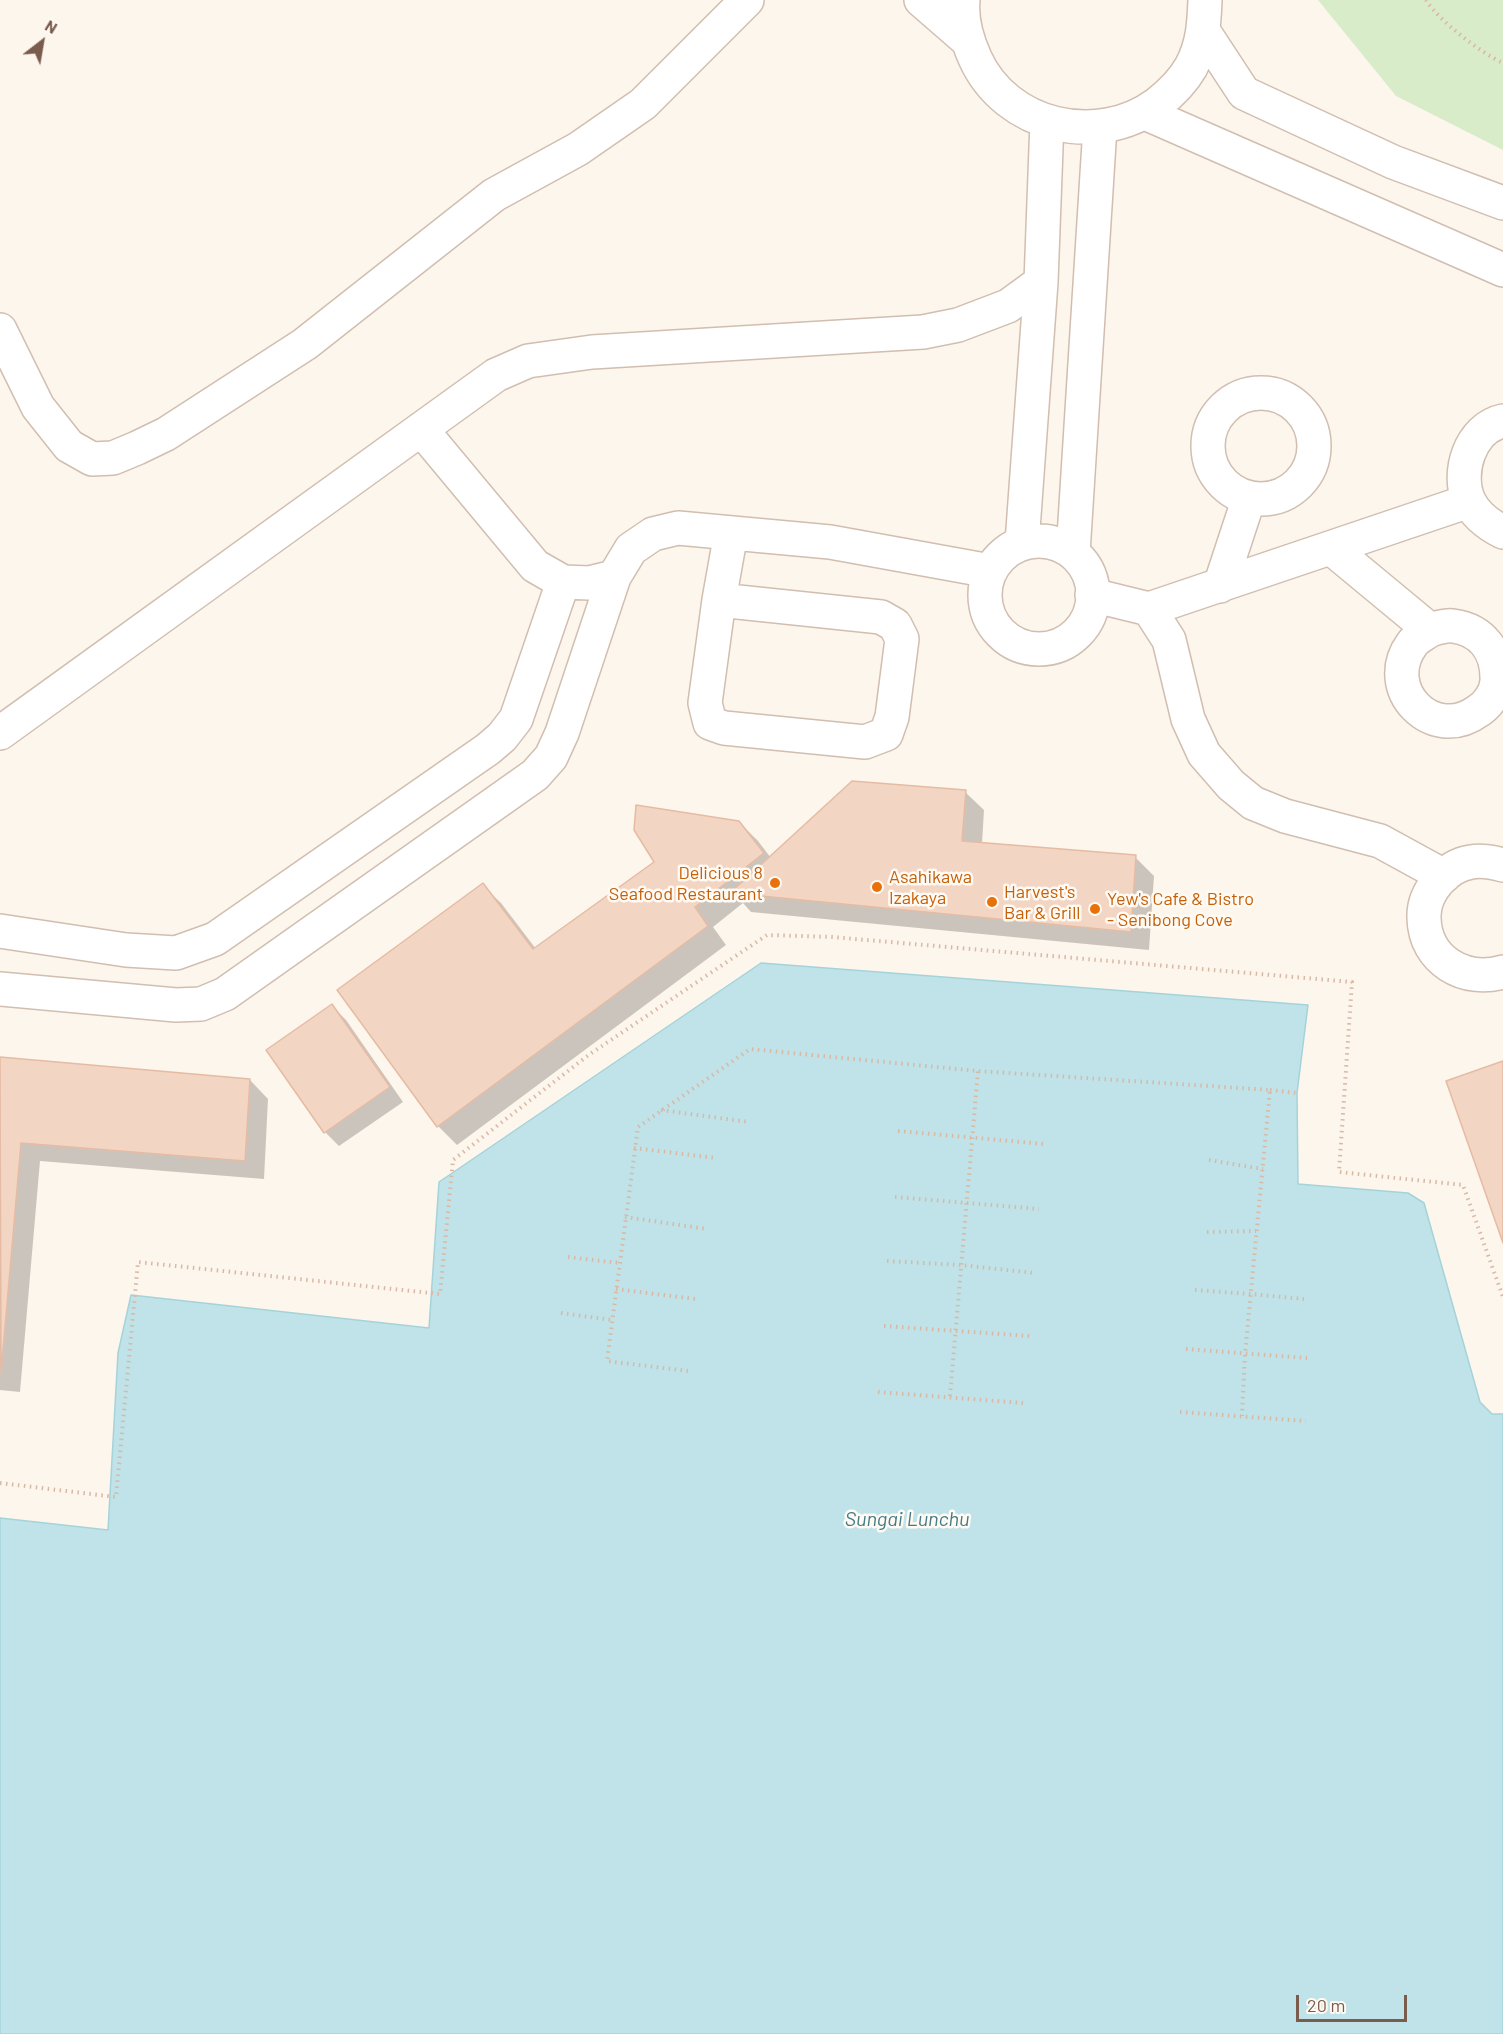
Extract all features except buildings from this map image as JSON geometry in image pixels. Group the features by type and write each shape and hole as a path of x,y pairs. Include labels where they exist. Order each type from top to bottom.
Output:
{"street":[{"path":"0,330 38,407 69,446 92,459 113,458 137,448 166,434 305,344 494,195 578,149 643,105 747,0"},
{"path":"921,0 967,40"},
{"path":"963,0 967,40 981,71 1003,98 1032,116 1056,125 1083,128 1115,125 1144,113 1171,94 1191,68 1204,32 1205,0"},
{"path":"1204,32 1244,93 1393,162 1503,203"},
{"path":"1144,113 1503,270"},
{"path":"1022,543 1041,282 1047,121"},
{"path":"1072,553 1100,127"},
{"path":"0,733 496,375 528,362 592,352 923,332 958,325 1008,306 1041,282"},
{"path":"1503,421 1497,422 1479,436 1466,456 1464,479 1469,501 1483,520 1503,532"},
{"path":"421,429 535,566 563,582 589,583 615,577"},
{"path":"1220,586 1250,498"},
{"path":"1092,596 1149,609 1469,501"},
{"path":"0,989 176,1005 201,1004 225,994 535,775 551,757 562,733 615,577 631,549 653,534 678,528 830,543 990,571"},
{"path":"719,600 881,617 896,625 902,639 892,717 886,734 865,742 724,728 710,723 705,703 719,600 731,533"},
{"path":"1040,540 1057,544 1072,553 1085,566 1091,583 1093,600 1088,617 1078,632 1064,643 1047,648 1028,648 1012,642 998,630 988,615 984,598 986,580 990,571 1006,551 1022,543 1040,540"},
{"path":"1331,548 1430,630"},
{"path":"0,931 126,950 176,952 215,939 502,737 516,719 563,582"},
{"path":"1149,609 1169,640 1188,719 1204,754 1231,785 1253,803 1285,816 1380,841 1444,876"},
{"path":"374,829 402,869"},
{"path":"1503,865 1487,861 1469,862 1453,868 1437,882 1427,898 1424,918 1427,937 1437,955 1452,967 1470,975 1490,976 1503,972"}],"path":[{"path":"1426,0 1432,10 1489,57 1503,63"},
{"path":"0,1483 116,1497 138,1262 440,1294 453,1160 590,1054 766,935 832,937 1352,982 1339,1172 1463,1185 1503,1297"},
{"path":"688,1371 607,1361 638,1127 750,1049 978,1071 1297,1093"},
{"path":"950,1396 978,1071"},
{"path":"1242,1416 1245,1354 1270,1090"},
{"path":"661,1110 750,1122"},
{"path":"898,1131 1044,1144"},
{"path":"634,1148 716,1158"},
{"path":"1209,1160 1263,1169"},
{"path":"895,1197 1039,1209"},
{"path":"625,1217 707,1229"},
{"path":"1208,1232 1256,1231"},
{"path":"568,1257 619,1263"},
{"path":"887,1261 961,1265 1034,1273"},
{"path":"616,1289 696,1299"},
{"path":"1195,1290 1304,1299"},
{"path":"561,1313 612,1320"},
{"path":"884,1326 1030,1336"},
{"path":"1186,1350 1308,1358"},
{"path":"878,1392 1023,1403"},
{"path":"1180,1412 1306,1421"}],"green space":[{"path":"1318,0 1503,0 1503,150 1396,96"}],"water":[{"name":"Sungai Lunchu","path":"761,963 1308,1005 1297,1093 1298,1184 1408,1193 1424,1203 1480,1402 1492,1414 1503,1414 1503,2034 0,2034 0,1518 108,1530 118,1353 131,1295 429,1328 439,1182"}],"place":[{"name":"Delicious 8 Seafood Restaurant","path":"775,883"},
{"name":"Asahikawa Izakaya","path":"877,887"},
{"name":"Harvest's Bar & Grill","path":"992,902"},
{"name":"Yew's Cafe & Bistro - Senibong Cove","path":"1095,909"}]}
